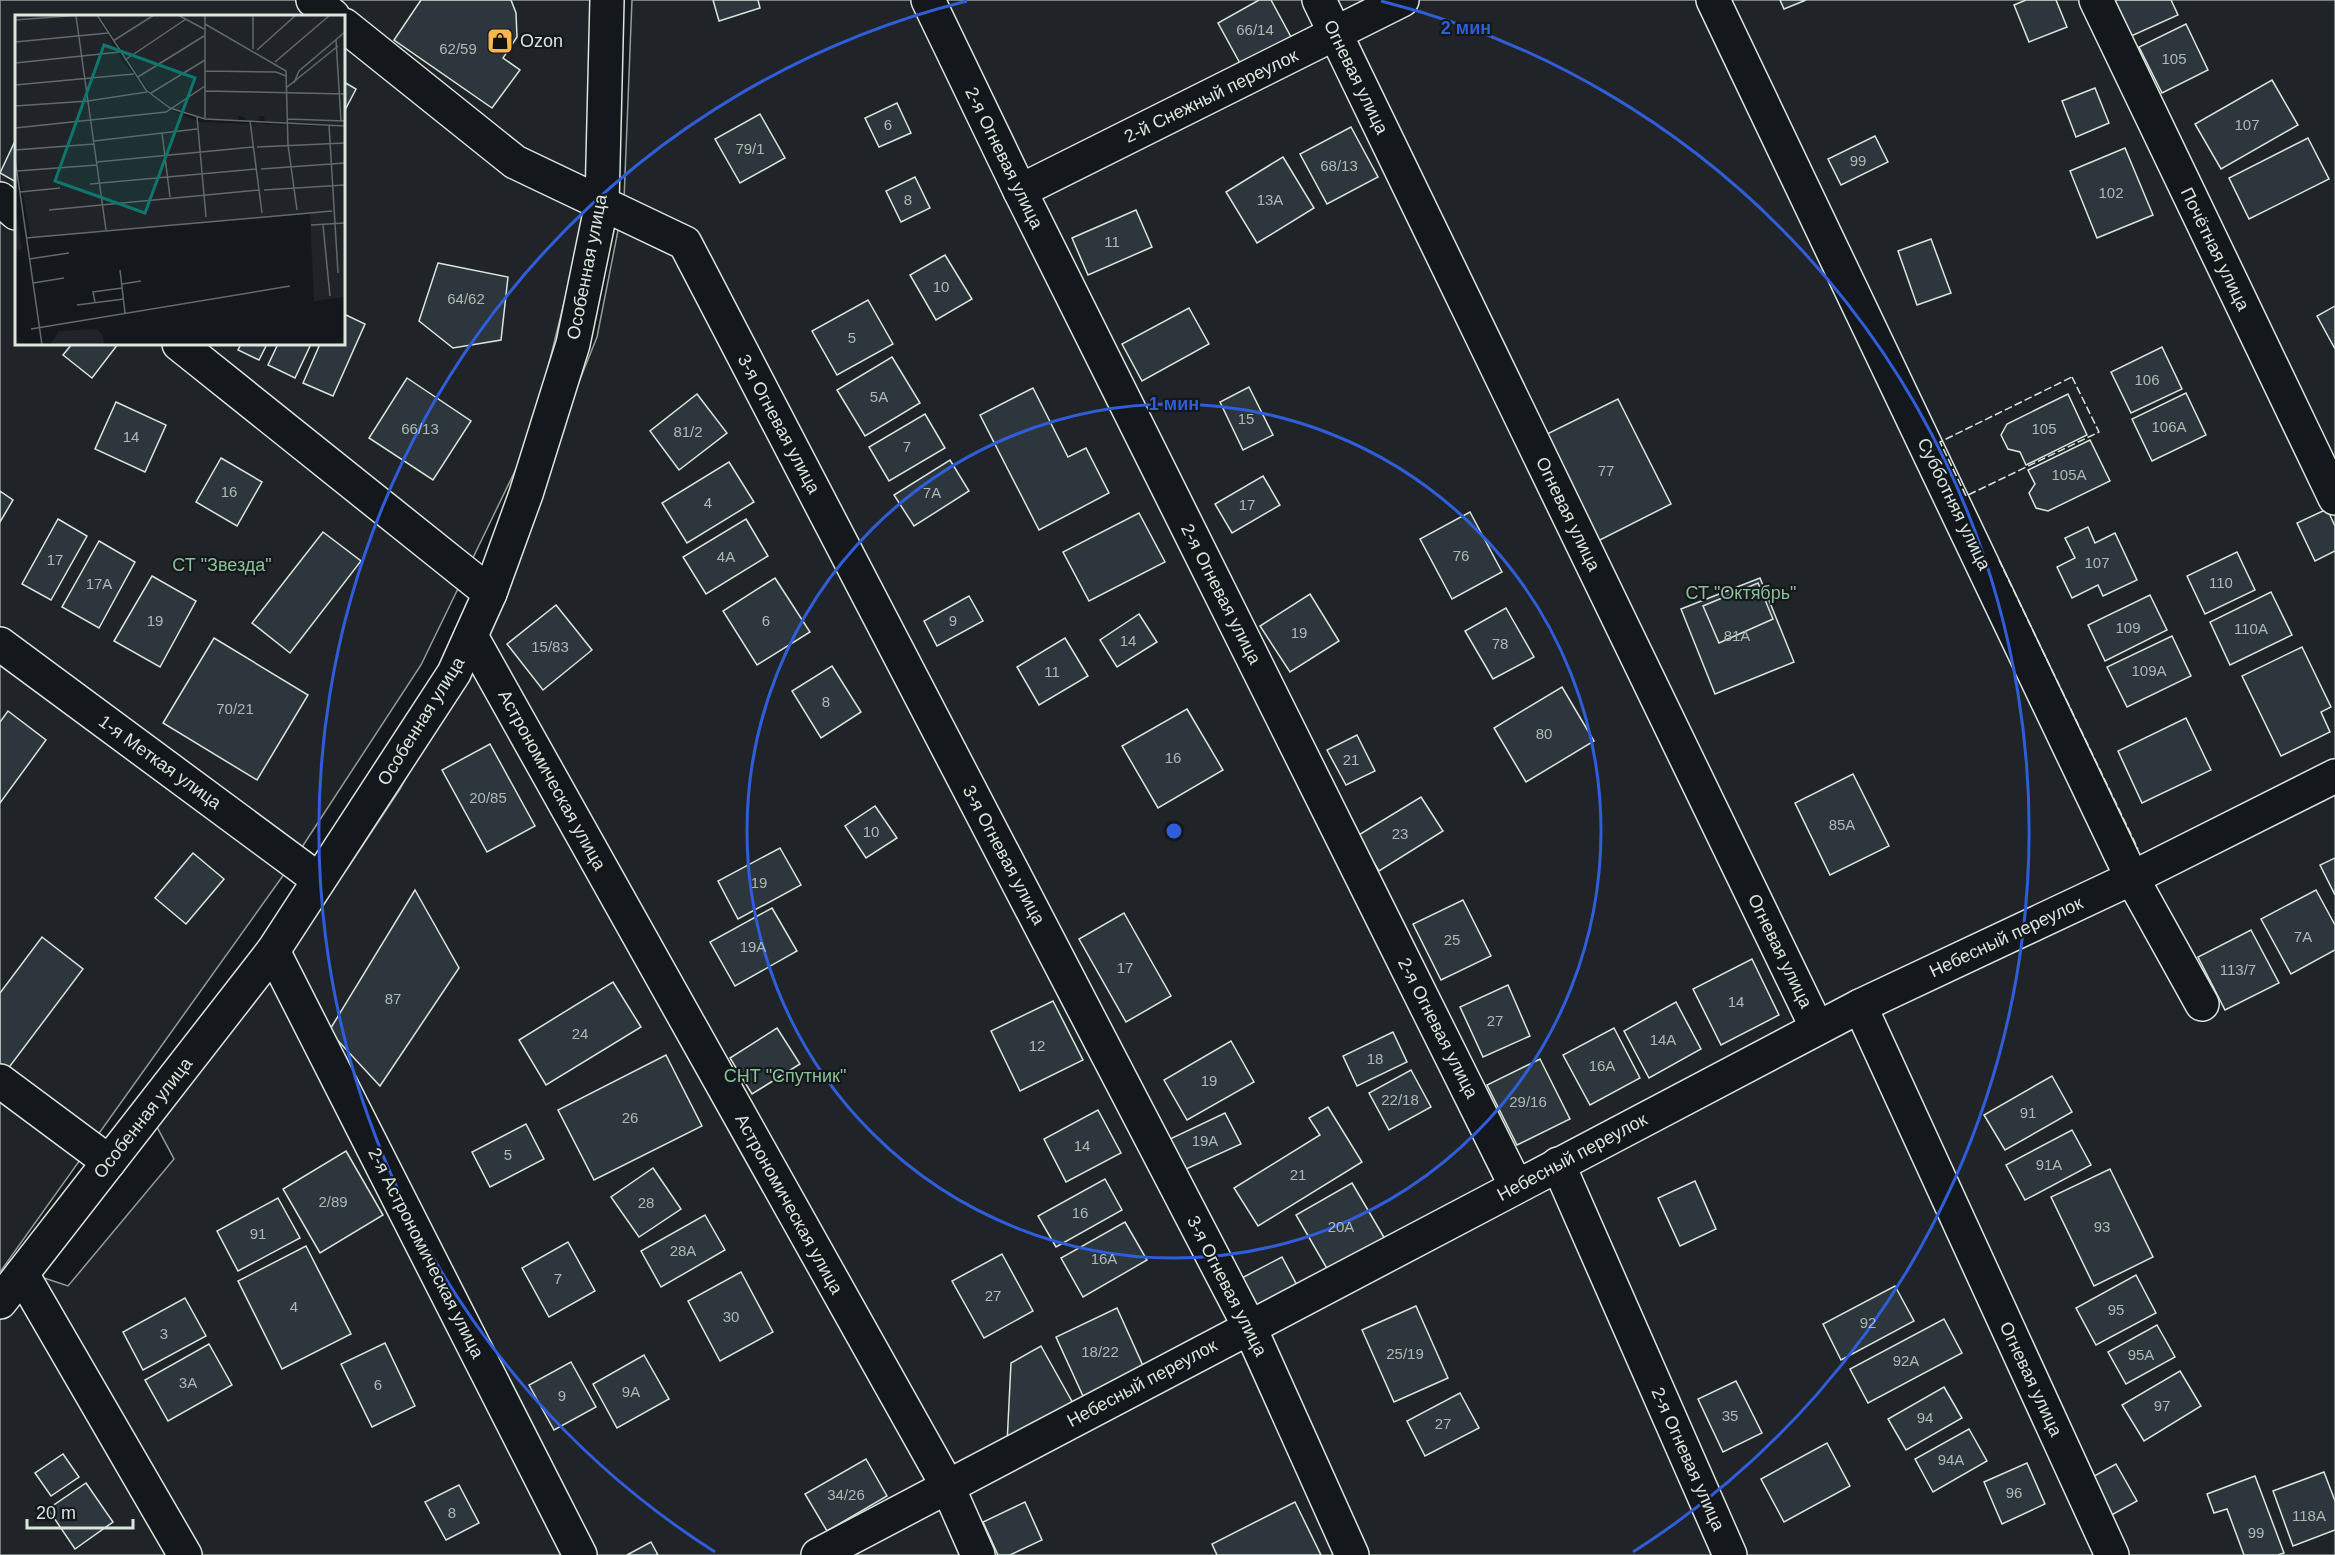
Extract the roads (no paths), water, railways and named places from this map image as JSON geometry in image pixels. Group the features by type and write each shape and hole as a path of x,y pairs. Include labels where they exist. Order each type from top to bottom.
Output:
{"main road":[{"path":"313,0 332,15"},
{"name":"Особенная улица","path":"0,1302 273,951 454,673 490,593 526,494 573,344 602,203 607,0"},
{"name":"2-я Огневая улица","path":"928,0 1020,191 1516,1186"},
{"name":"Огневая улица","path":"1319,0 1817,1028"},
{"name":"2-й Снежный переулок","path":"1020,191 1402,0"},
{"name":"Субботняя улица","path":"1713,0 2132,878 2202,1004"},
{"name":"Почётная улица","path":"2096,0 2335,498"},
{"name":"3-я Огневая улица","path":"345,25 515,162 685,243 1250,1326 1352,1555"},
{"path":"0,199 15,212"},
{"path":"180,345 490,593"},
{"name":"Астрономическая улица","path":"471,636 946,1485 978,1555"},
{"name":"1-я Меткая улица","path":"0,644 319,880"},
{"name":"Небесный переулок","path":"818,1555 946,1485 1817,1028 2132,878 2335,776"},
{"name":"2-я Астрономическая улица","path":"273,951 580,1555"},
{"name":"Огневая улица","path":"1860,1006 2112,1555"},
{"path":"0,1081 109,1162"},
{"name":"2-я Огневая улица","path":"1558,1164 1730,1555"},
{"path":"22,1274 184,1555"}],"place":[{"name":"Ozon","path":"500,41"}],"park label":[{"name":"СТ \"Звезда\"","path":"222,565"},
{"name":"СТ \"Октябрь\"","path":"1741,593"},
{"name":"СНТ \"Спутник\"","path":"785,1076"}]}
